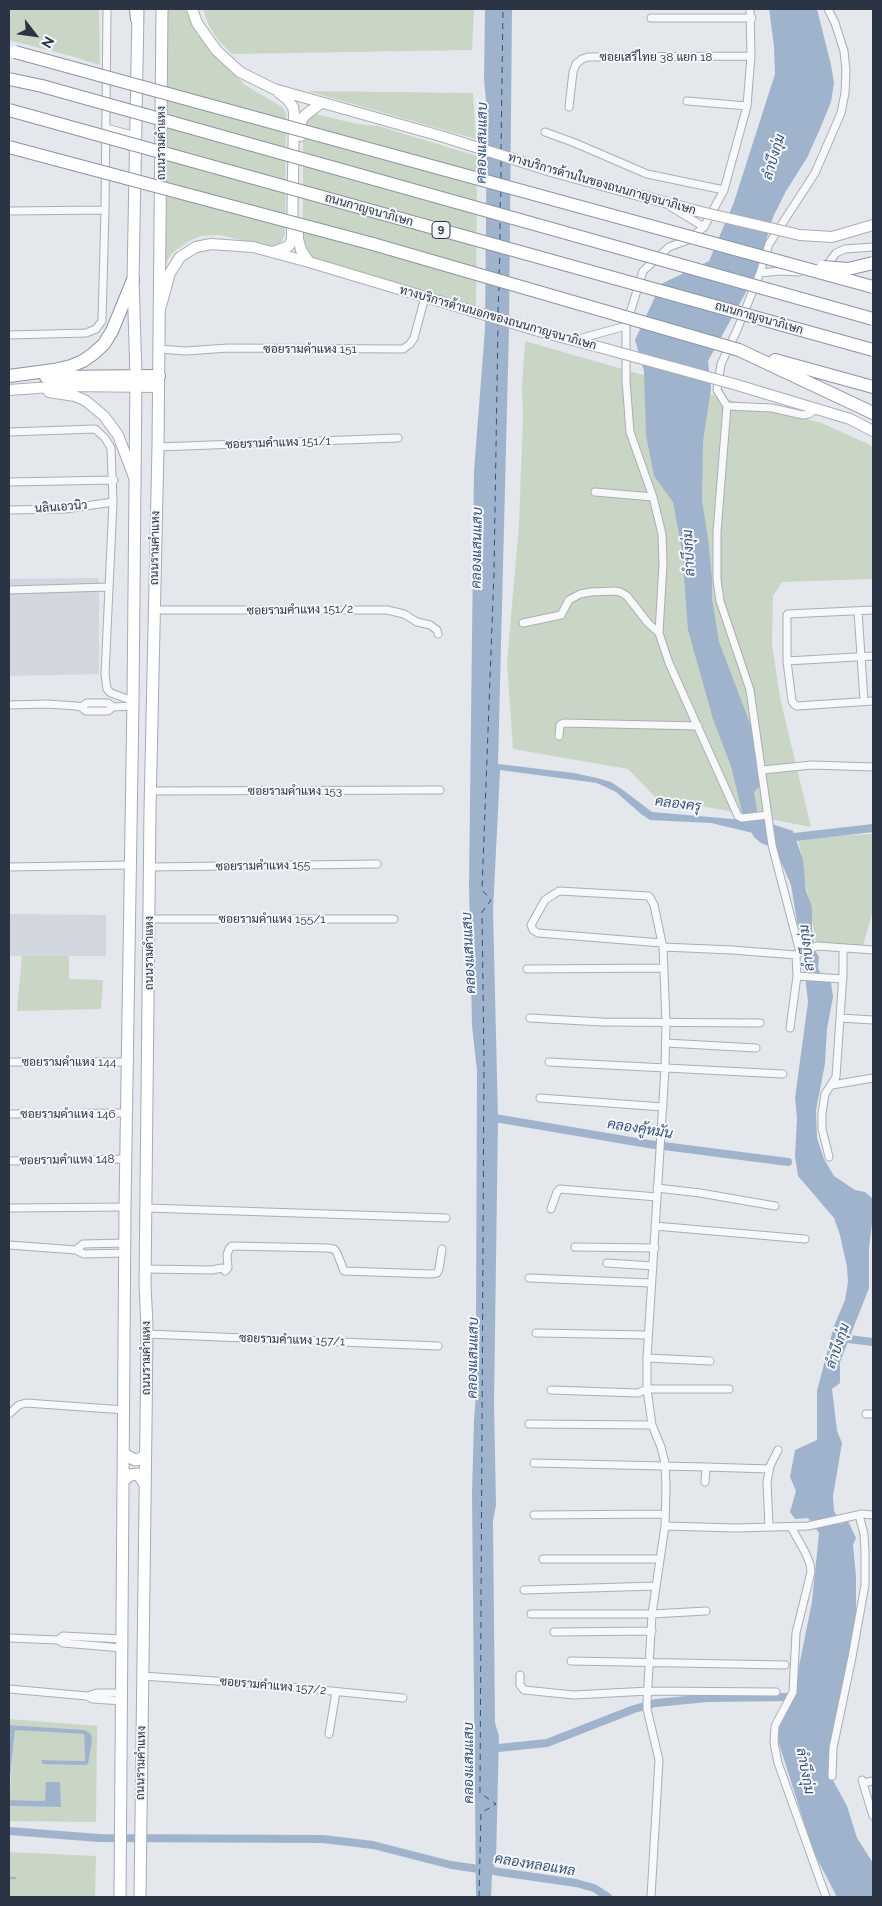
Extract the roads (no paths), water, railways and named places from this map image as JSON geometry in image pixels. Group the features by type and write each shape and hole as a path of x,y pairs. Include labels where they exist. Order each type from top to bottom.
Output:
{"highway":[{"path":"12,51 873,287"},
{"path":"9,79 42,86 873,319"},
{"name":"ถนนกาญจนาภิเษก","path":"9,110 873,350"},
{"path":"9,147 373,244 739,350 873,386"},
{"path":"773,259 813,266 848,269 873,263"},
{"path":"9,376 72,366 83,361 104,344 112,331 133,280"},
{"path":"739,350 873,413"},
{"path":"9,376 136,382 159,381"}],"main road":[{"name":"ถนนรามคำแหง","path":"140,1897 146,1455 147,1334 145,1269 149,919 159,381 162,9"},
{"name":"ทางบริการด้านในของถนนกาญจนาภิเษก","path":"192,9 198,23 216,50 240,72 274,89 662,202 800,235 832,237 873,225"},
{"name":"ถนนรามคำแหง","path":"120,1897 125,1207 126,1113 129,1062 136,382 133,280 137,12"},
{"path":"273,252 289,246 292,239 294,114 293,107 287,99 274,89"},
{"path":"309,262 301,250 298,240 301,122 310,110 321,103"},
{"name":"ทางบริการด้านนอกของถนนกาญจนาภิเษก","path":"159,313 170,273 180,257 196,247 211,244 253,247 542,332 737,385 850,419 873,431"},
{"path":"9,390 34,390 65,386 136,382"},
{"path":"34,390 75,396 95,407 112,424 134,478"},
{"path":"124,1454 135,1460 146,1455"},
{"path":"123,1481 130,1475 138,1474 145,1484"}],"street":[{"path":"9,335 86,333 96,329 102,321 107,9"},
{"path":"750,9 752,18 751,56 747,106 724,190 704,227 688,240 669,247 643,271 634,308 626,326 626,380 630,432 653,496 662,534 663,564 659,633 673,672 738,816 742,818 766,816"},
{"path":"790,1028 801,976 800,952 766,816 762,770 750,690 720,601 717,580 717,532 727,406 717,390 719,371 738,330 769,244 815,172 842,113 846,70 844,51 836,23 828,9"},
{"path":"651,18 752,18"},
{"name":"ซอยเสรีไทย 38 แยก 18","path":"569,107 573,72 576,64 588,57 751,56"},
{"path":"687,101 747,106"},
{"path":"106,128 136,136"},
{"path":"545,132 647,174 724,190"},
{"path":"662,202 704,227"},
{"path":"9,211 105,210"},
{"path":"760,273 790,271 813,274 821,272 836,253 845,249 873,247"},
{"name":"ซอยรามคำแหง 151","path":"159,349 186,351 228,348 403,349 414,338 425,297"},
{"path":"574,340 626,326"},
{"path":"727,406 772,408 803,415 810,414 817,409"},
{"path":"9,432 95,429 105,438 111,448 114,480 105,674 107,689 111,693 133,703"},
{"name":"ซอยรามคำแหง 151/1","path":"158,447 398,438"},
{"path":"9,482 114,480"},
{"path":"595,492 653,496"},
{"name":"นลินเอวนิว","path":"9,510 65,509 113,502"},
{"path":"9,590 108,588"},
{"path":"523,623 561,615 569,600 580,594 615,591 627,596 659,633"},
{"name":"ซอยรามคำแหง 151/2","path":"154,610 387,610 404,614 417,622 430,625 437,630 438,634"},
{"path":"858,610 864,701"},
{"path":"873,610 787,615 787,661 792,702 797,706 873,701"},
{"path":"787,661 873,656"},
{"path":"9,705 47,704 81,707 87,703 108,703 114,707 133,703"},
{"path":"559,736 560,725 564,723 698,726"},
{"path":"762,770 812,765 873,768"},
{"name":"ซอยรามคำแหง 153","path":"151,791 440,790"},
{"name":"ซอยรามคำแหง 155","path":"150,867 376,864"},
{"path":"9,867 131,865"},
{"path":"651,1897 659,1760 647,1706 652,1614 665,1526 665,1467 661,1447 652,1425 647,1389 647,1358 666,1044 662,945 654,905 648,896 559,891 545,900 531,925 533,930 538,933 662,945 800,952 816,947 873,950"},
{"name":"ซอยรามคำแหง 155/1","path":"149,919 394,919"},
{"path":"829,1157 822,1129 822,1113 825,1094 836,1077 843,979 843,949"},
{"path":"527,968 663,968"},
{"path":"801,976 843,979"},
{"path":"530,1018 602,1022 760,1023"},
{"path":"840,1018 873,1020"},
{"path":"666,1044 756,1048"},
{"name":"ซอยรามคำแหง 144","path":"9,1062 129,1062"},
{"path":"549,1062 783,1074"},
{"path":"832,1085 873,1078"},
{"path":"540,1098 662,1107"},
{"name":"ซอยรามคำแหง 146","path":"9,1114 126,1113"},
{"name":"ซอยรามคำแหง 148","path":"9,1161 126,1159"},
{"path":"657,1188 700,1193 775,1206"},
{"path":"551,1209 557,1192 560,1189 657,1197"},
{"path":"9,1208 125,1207"},
{"path":"146,1208 446,1218"},
{"path":"656,1226 805,1239"},
{"path":"9,1245 76,1250 84,1254 125,1248"},
{"path":"145,1269 212,1270 215,1273 222,1274 228,1268 227,1255 232,1246 327,1248 334,1249 337,1253 344,1272 430,1274 439,1270 442,1249"},
{"path":"575,1247 655,1248"},
{"path":"607,1263 653,1266"},
{"path":"529,1278 651,1283"},
{"name":"ซอยรามคำแหง 157/1","path":"147,1334 438,1346"},
{"path":"536,1334 648,1335"},
{"path":"647,1358 710,1361"},
{"path":"551,1390 638,1393 647,1389 728,1389"},
{"path":"9,1414 19,1405 26,1403 124,1410"},
{"path":"528,1424 652,1425"},
{"path":"769,1526 767,1482 769,1469 778,1450"},
{"path":"534,1463 769,1469"},
{"path":"705,1482 706,1467"},
{"path":"534,1515 665,1514"},
{"path":"665,1526 791,1527 873,1515"},
{"path":"832,1776 833,1748 865,1585 864,1534 857,1516"},
{"path":"791,1527 805,1552 810,1564 810,1572 796,1633 790,1698 774,1728 775,1754 826,1897"},
{"path":"543,1559 659,1559"},
{"path":"524,1590 656,1586"},
{"path":"531,1614 652,1614 706,1611"},
{"path":"554,1632 652,1631"},
{"path":"9,1638 58,1640 63,1643 122,1644"},
{"path":"571,1662 785,1664"},
{"path":"520,1675 520,1685 524,1690 574,1695 649,1691 776,1692"},
{"name":"ซอยรามคำแหง 157/2","path":"142,1676 403,1698"},
{"path":"9,1689 87,1696 93,1699 122,1697"},
{"path":"329,1734 336,1692"},
{"path":"873,1781 862,1781 873,1816"}],"water":[{"name":"คลองแสนแสบ","path":"485,9 512,9 509,329 498,764 574,773 611,782 652,812 744,820 731,766 713,719 688,630 682,550 673,502 654,476 646,435 644,371 635,340 661,284 709,261 734,202 775,74 774,46 769,9 817,9 831,65 834,83 831,102 819,131 807,158 786,191 773,217 757,272 708,361 711,388 703,442 702,501 708,538 712,599 719,642 751,726 760,786 754,792 758,816 772,824 793,831 803,860 806,891 812,907 812,929 815,950 819,957 818,968 823,979 831,982 833,997 827,1029 825,1064 816,1110 817,1138 824,1159 834,1176 855,1190 865,1192 873,1199 869,1248 869,1288 840,1362 840,1383 832,1389 837,1431 842,1443 833,1496 834,1511 841,1524 848,1521 856,1538 853,1545 856,1576 856,1615 830,1775 847,1806 857,1838 873,1863 873,1897 837,1897 813,1851 775,1731 795,1686 812,1602 819,1533 808,1518 795,1519 790,1512 796,1491 790,1477 795,1450 817,1440 817,1391 834,1326 845,1300 848,1282 847,1267 840,1235 834,1218 798,1176 795,1156 797,1118 795,1098 808,1002 803,956 805,952 799,947 791,885 779,857 774,838 711,823 650,820 616,792 597,783 500,770 493,910 498,1118 494,1403 496,1505 493,1521 495,1723 499,1736 496,1860 492,1875 491,1897 476,1897 472,1493 474,1421 479,1351 476,1316 477,1071 472,1026 469,885 474,471 485,329 487,113 484,79"},
{"path":"9,1725 85,1730 91,1734 92,1741 88,1764 43,1764 41,1760 85,1761 84,1734 15,1730 9,1789"},
{"path":"46,1782 60,1782 61,1807 9,1806 9,1800 45,1801"}],"waterway":[{"name":"ลำบึงกุ่ม","path":"755,819 759,832 777,842 783,857"},
{"name":"คลองครุ","path":"786,838 873,828"},
{"name":"คลองคู้หมัน","path":"489,1117 648,1144 788,1162"},
{"path":"840,1338 873,1342"},
{"path":"489,1749 547,1743 634,1709 656,1703 707,1698 795,1697"},
{"name":"คลองหลอแหล","path":"9,1831 99,1838 323,1839 373,1845 451,1865 576,1883 594,1888 608,1897"},
{"path":"9,1878 15,1878"}]}
